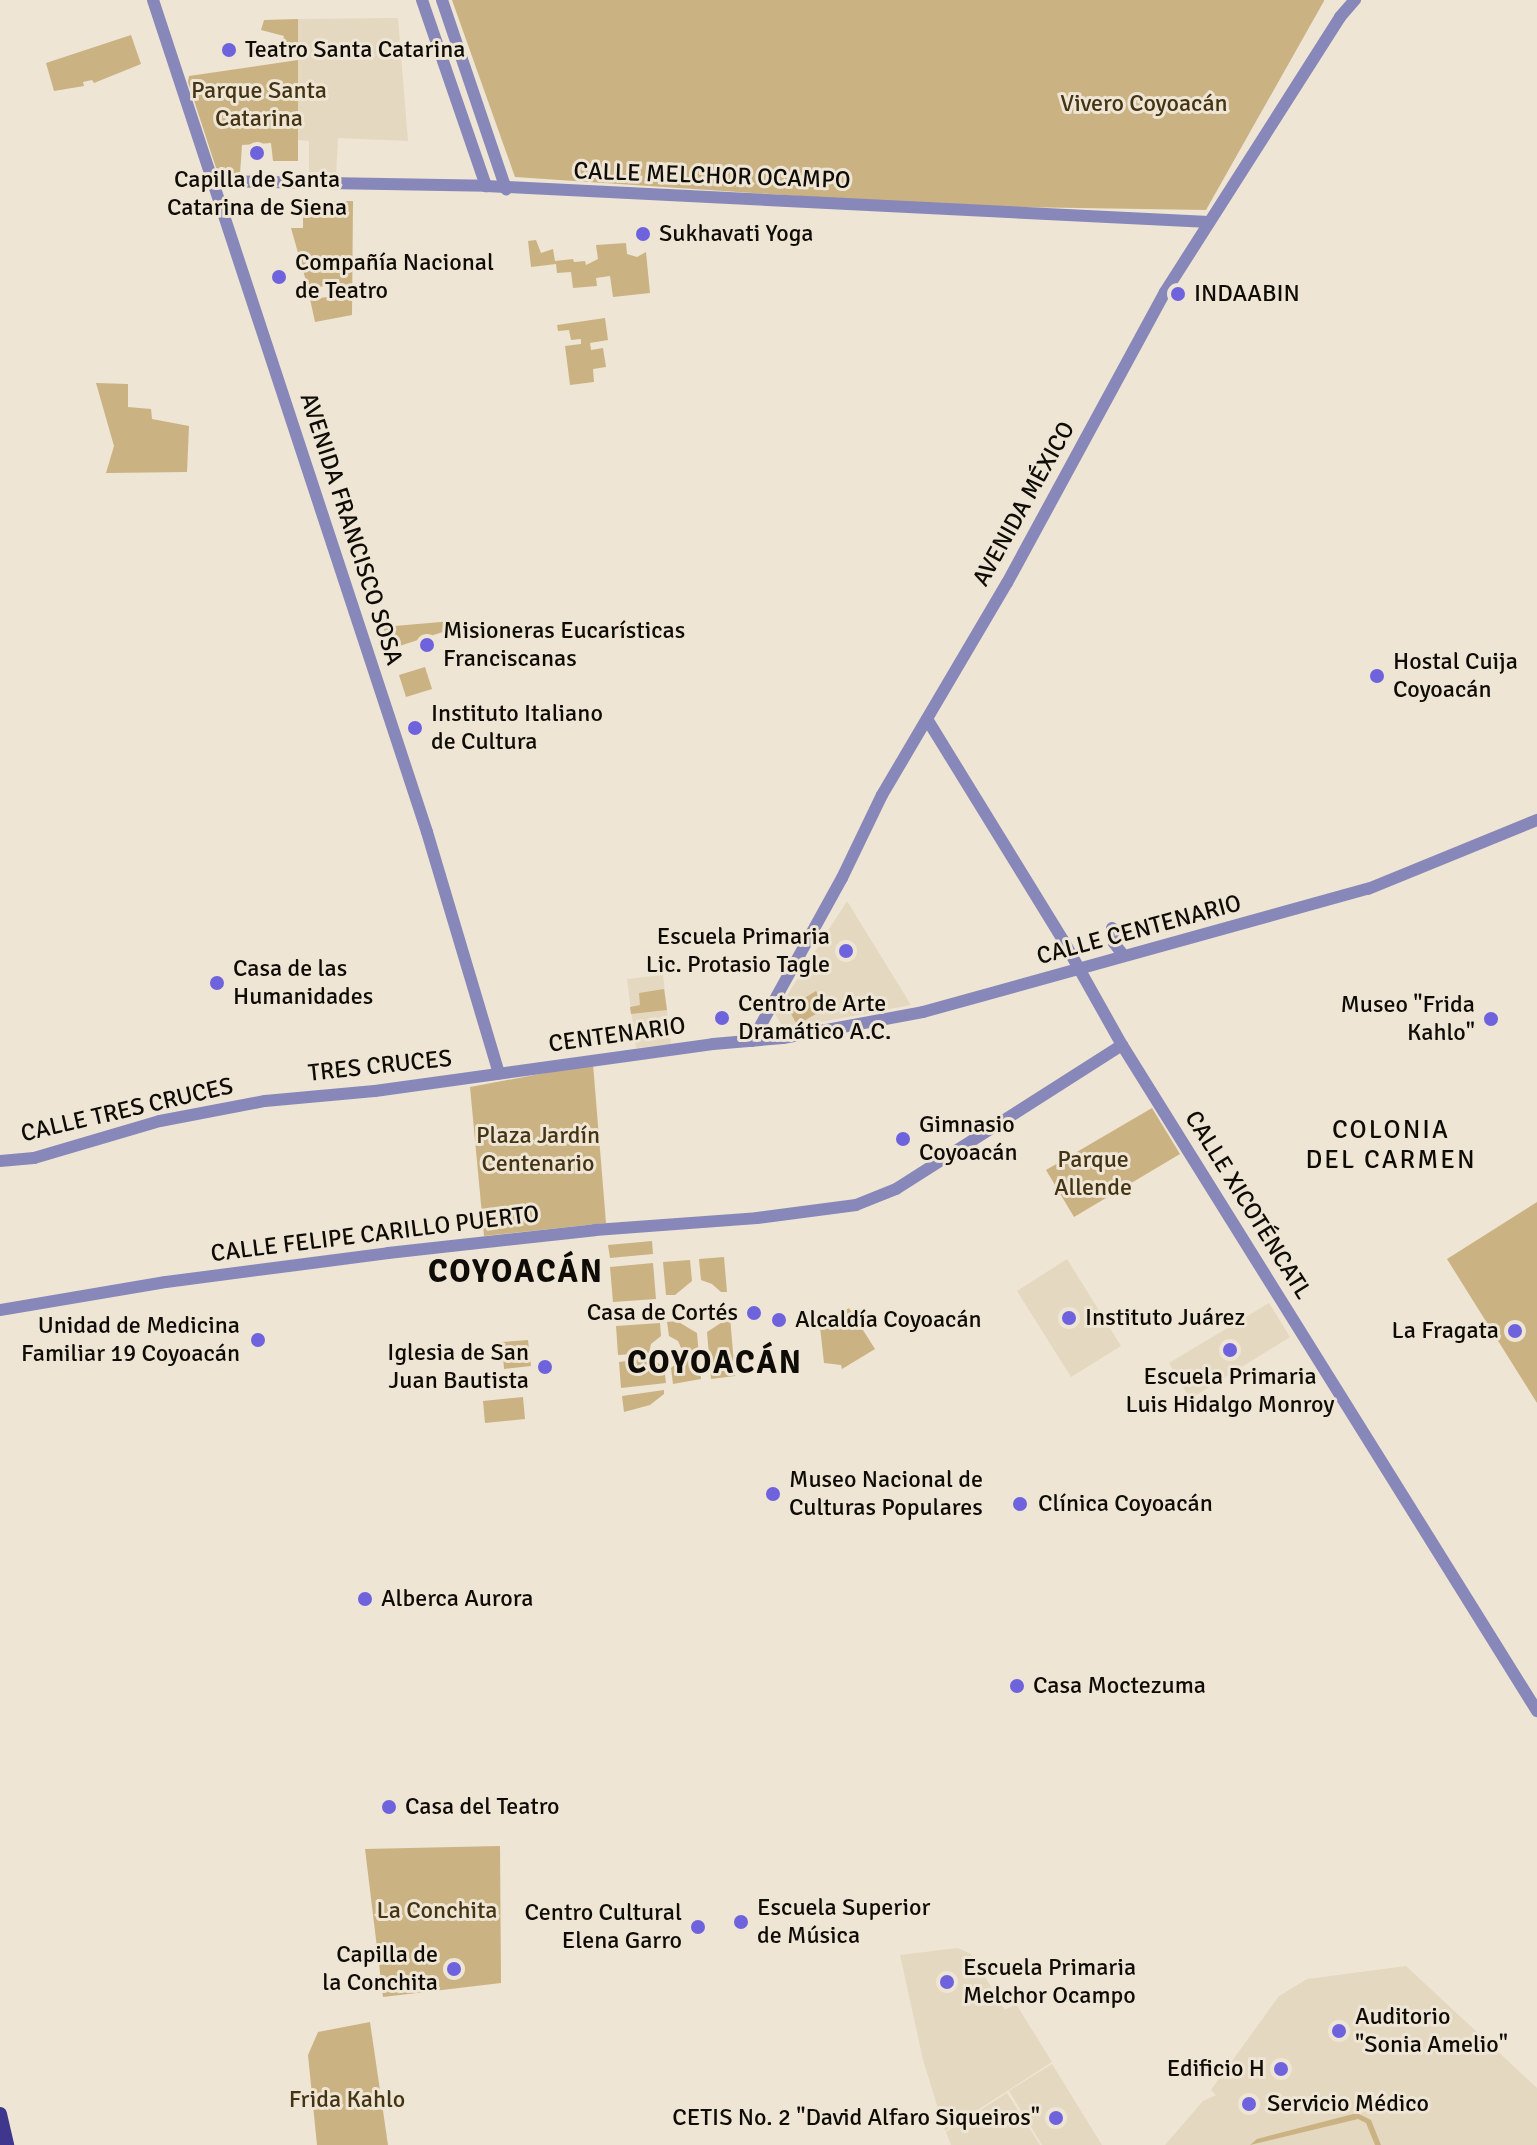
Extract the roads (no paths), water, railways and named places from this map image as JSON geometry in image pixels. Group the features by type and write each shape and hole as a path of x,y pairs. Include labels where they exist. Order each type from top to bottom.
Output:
{"main road":[{"path":"0,2114 7,2145"}],"street":[{"name":"AVENIDA FRANCISCO SOSA","path":"153,0 427,832 499,1074"},
{"path":"422,0 486,186"},
{"path":"442,0 510,189"},
{"path":"1340,17 1342,0"},
{"name":"AVENIDA MÉXICO","path":"747,1041 842,878 882,795 1007,583 1165,292 1340,17 1355,0"},
{"name":"CALLE MELCHOR OCAMPO","path":"212,181 486,186 1209,222"},
{"name":"CALLE XICOTÉNCATL","path":"927,719 1079,968 1122,1045 1537,1711"},
{"name":"CALLE CENTENARIO","path":"747,1041 923,1012 1368,889 1537,820"},
{"path":"1112,928 1114,943 1123,955"},
{"name":"CENTENARIO","path":"499,1074 747,1041"},
{"name":"CALLE FELIPE CARILLO PUERTO","path":"0,1310 166,1282 388,1253 595,1230 757,1218 856,1205 896,1189 1122,1045"},
{"name":"TRES CRUCES","path":"265,1101 499,1074"},
{"name":"CALLE TRES CRUCES","path":"0,1161 34,1158 174,1118 265,1101"}],"place":[{"name":"Teatro Santa Catarina","path":"229,50"},
{"name":"Capilla de Santa Catarina de Siena","path":"257,153"},
{"name":"Sukhavati Yoga","path":"643,234"},
{"name":"Compañía Nacional de Teatro","path":"279,277"},
{"name":"INDAABIN","path":"1178,294"},
{"name":"Misioneras Eucarísticas Franciscanas","path":"427,645"},
{"name":"Hostal Cuija Coyoacán","path":"1377,676"},
{"name":"Instituto Italiano de Cultura","path":"415,728"},
{"name":"Escuela Primaria Lic. Protasio Tagle","path":"846,951"},
{"name":"Casa de las Humanidades","path":"217,983"},
{"name":"Centro de Arte Dramático A.C.","path":"722,1018"},
{"name":"Museo \"Frida Kahlo\"","path":"1491,1019"},
{"name":"Gimnasio Coyoacán","path":"903,1139"},
{"name":"Casa de Cortés","path":"754,1313"},
{"name":"Instituto Juárez","path":"1069,1318"},
{"name":"Alcaldía Coyoacán","path":"779,1320"},
{"name":"La Fragata","path":"1515,1331"},
{"name":"Unidad de Medicina Familiar 19 Coyoacán","path":"258,1340"},
{"name":"Escuela Primaria Luis Hidalgo Monroy","path":"1230,1350"},
{"name":"Iglesia de San Juan Bautista","path":"545,1367"},
{"name":"Museo Nacional de Culturas Populares","path":"773,1494"},
{"name":"Clínica Coyoacán","path":"1020,1504"},
{"name":"Alberca Aurora","path":"365,1599"},
{"name":"Casa Moctezuma","path":"1017,1686"},
{"name":"Casa del Teatro","path":"389,1807"},
{"name":"Escuela Superior de Música","path":"741,1922"},
{"name":"Centro Cultural Elena Garro","path":"698,1927"},
{"name":"Capilla de la Conchita","path":"454,1969"},
{"name":"Escuela Primaria Melchor Ocampo","path":"947,1982"},
{"name":"Auditorio \"Sonia Amelio\"","path":"1339,2031"},
{"name":"Edificio H","path":"1281,2069"},
{"name":"Servicio Médico","path":"1249,2104"},
{"name":"CETIS No. 2 \"David Alfaro Siqueiros\"","path":"1056,2118"}],"district":[{"name":"COLONIA DEL CARMEN","path":"1391,1146"},
{"name":"COYOACÁN","path":"516,1272"},
{"name":"COYOACÁN","path":"715,1363"}],"park label":[{"name":"Vivero Coyoacán","path":"1144,104"},
{"name":"Parque Santa Catarina","path":"259,105"},
{"name":"Plaza Jardín Centenario","path":"538,1150"},
{"name":"Parque Allende","path":"1093,1174"},
{"name":"La Conchita","path":"437,1911"},
{"name":"Frida Kahlo","path":"347,2100"}]}
